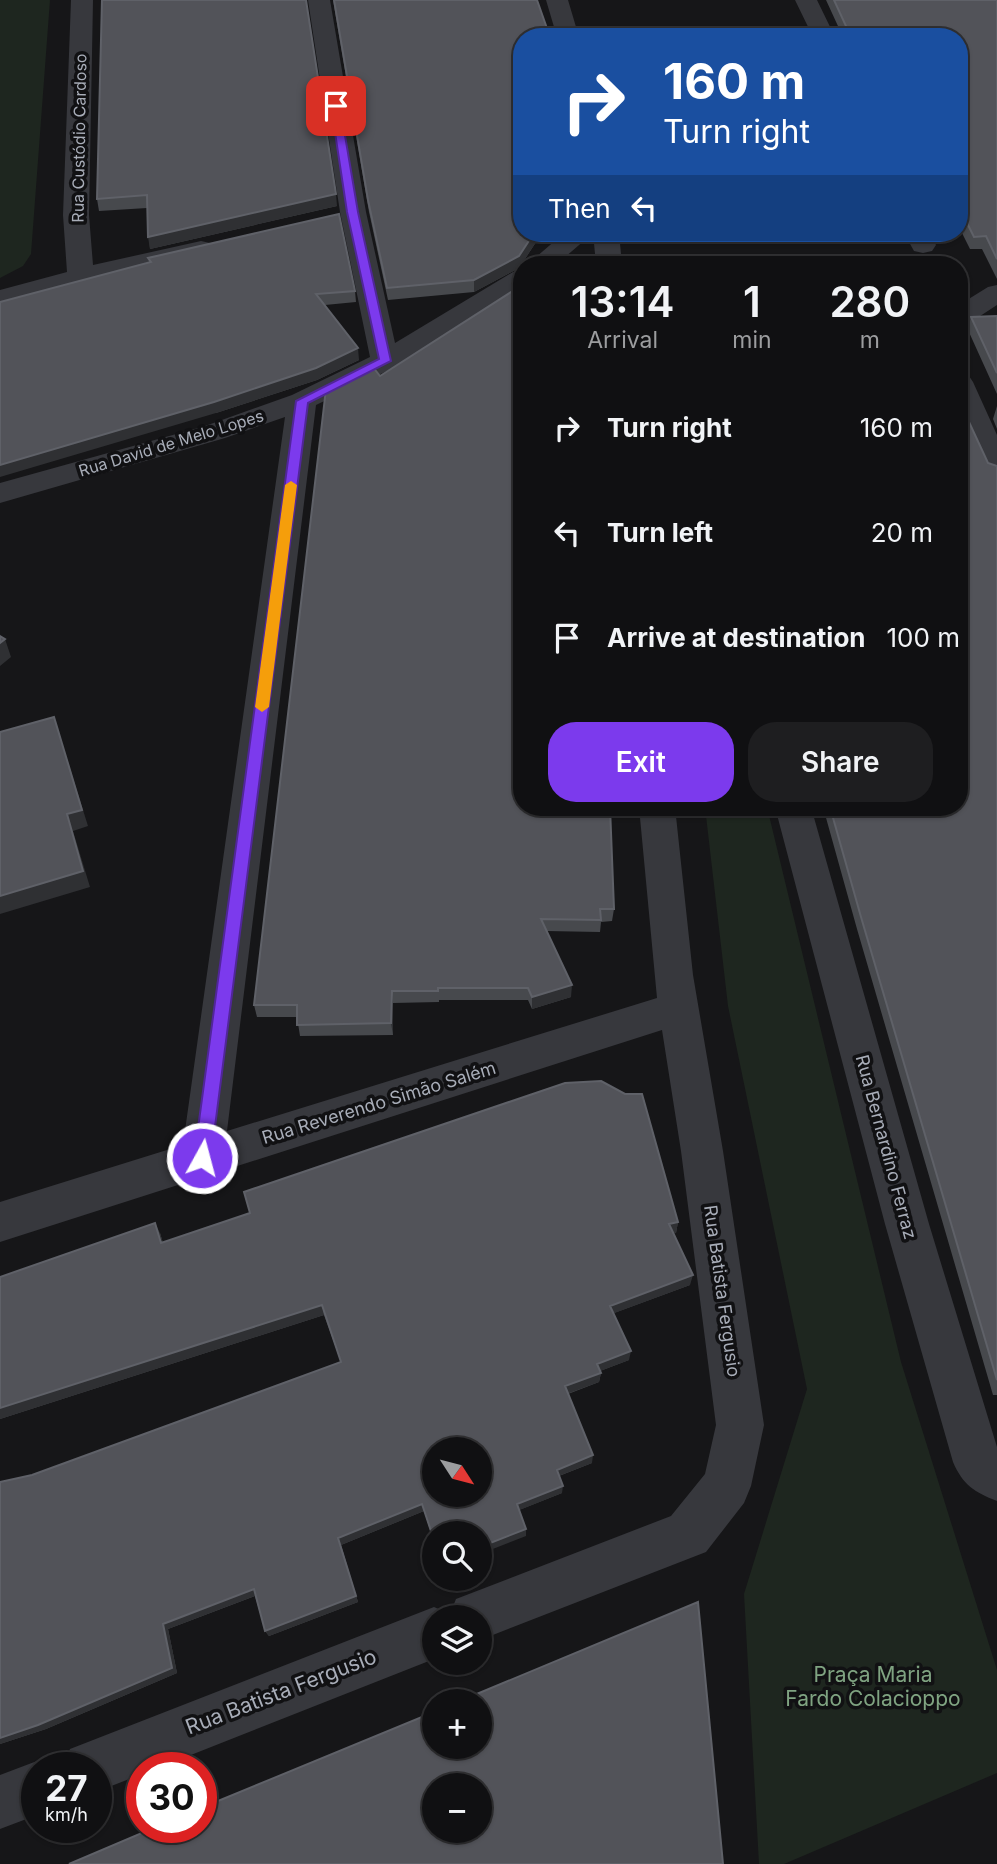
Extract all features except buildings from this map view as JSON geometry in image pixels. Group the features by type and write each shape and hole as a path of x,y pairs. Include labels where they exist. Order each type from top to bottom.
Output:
{"street":[{"name":"Rua Custódio Cardoso","path":"81,275 76,215 82,0"},
{"path":"319,0 353,212 385,361"},
{"path":"557,0 565,28"},
{"path":"806,0 820,28"},
{"path":"327,218 353,212"},
{"path":"551,256 569,242"},
{"path":"0,298 81,275 225,243"},
{"name":"Rua David de Melo Lopes","path":"0,493 215,432 302,401 385,361 513,284"},
{"path":"968,311 997,293"},
{"path":"202,1158 302,401"},
{"path":"968,402 997,468"},
{"name":"Rua Batista Fergusio","path":"492,1610 688,1534 727,1486 740,1425 702,1151 673,975 658,816"},
{"name":"Rua Bernardino Ferraz","path":"795,816 907,1224 977,1462 997,1477"},
{"name":"Rua Reverendo Simão Salém","path":"0,1222 678,1008"},
{"name":"Rua Batista Fergusio","path":"112,1759 422,1638"},
{"path":"0,1802 21,1794"}],"green space":[{"path":"0,0 50,0 31,254 23,266 0,278"},
{"name":"Praça Maria Fardo Colacioppo","path":"706,816 769,816 901,1362 997,1670 997,1773 784,1864 759,1864 744,1594 807,1389 728,1006"}],"slow traffic":[{"path":"262,707 291,485"}],"route":[{"path":"202,1158 302,401 385,361 353,212 336,106"}]}
